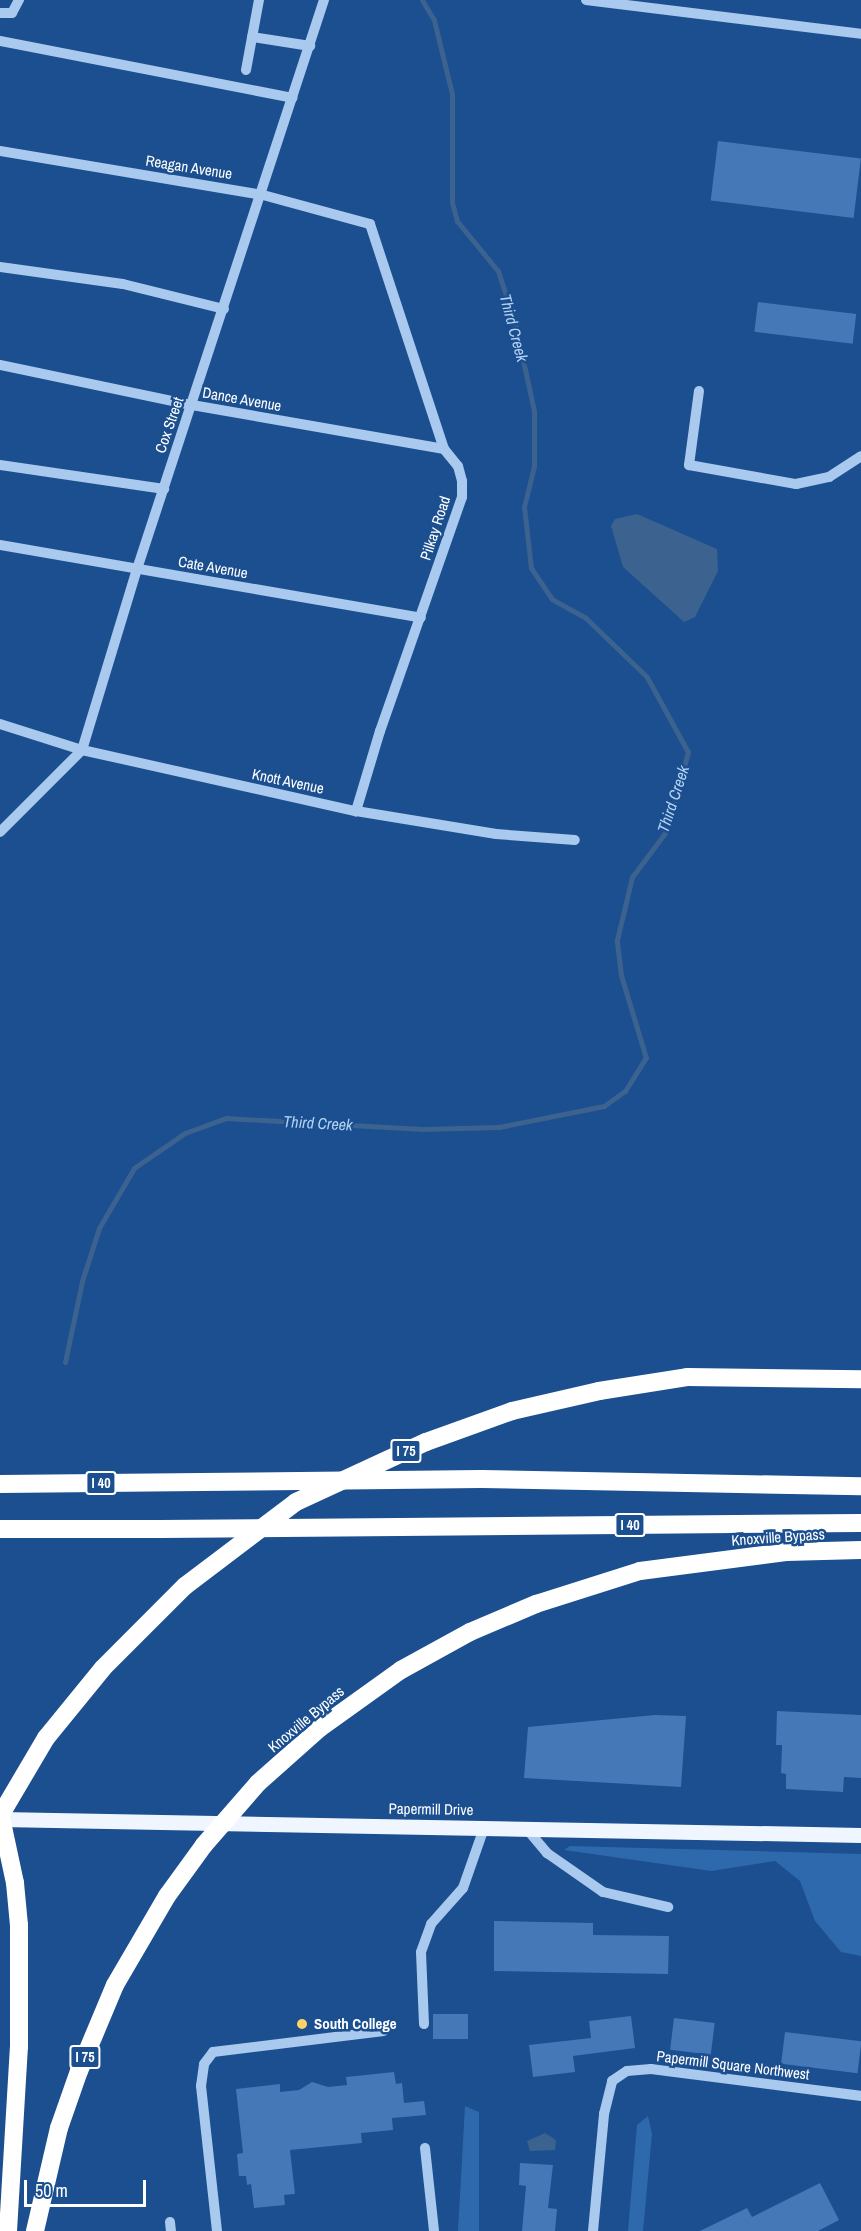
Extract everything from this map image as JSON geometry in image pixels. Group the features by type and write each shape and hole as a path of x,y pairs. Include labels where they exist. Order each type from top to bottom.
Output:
{"highway":[{"name":"I 75","path":"0,1816 46,1738 103,1668 185,1586 296,1502 426,1442 512,1411 687,1377 861,1379"},
{"name":"I 40","path":"0,1484 482,1479 861,1486"},
{"name":"I 40","path":"0,1529 861,1523"},
{"name":"Knoxville Bypass","path":"35,2231 59,2128 115,1985 167,1896 204,1845 258,1784 320,1728 401,1670 470,1632 536,1604 640,1571 786,1552 861,1550"},
{"path":"0,1816 15,1883 19,1925 20,2016 8,2231"}],"main road":[{"name":"Papermill Drive","path":"0,1816 861,1835"}],"street":[{"path":"0,14 12,13 19,0"},
{"path":"246,70 259,0"},
{"name":"Cox Street","path":"0,832 82,750 137,569 263,195 324,0"},
{"path":"586,0 646,4 861,34"},
{"path":"252,37 310,46"},
{"path":"0,41 293,98"},
{"name":"Reagan Avenue","path":"0,151 263,195 370,224"},
{"name":"Pilkay Road","path":"356,811 380,731 462,497 458,466 444,449 370,224"},
{"path":"0,267 123,284 224,309"},
{"name":"Dance Avenue","path":"0,365 192,405 444,449"},
{"path":"699,391 689,465 796,484 829,477 861,456"},
{"path":"0,465 164,489"},
{"name":"Cate Avenue","path":"0,544 421,618"},
{"name":"Knott Avenue","path":"0,724 82,750 356,811 496,834 575,840"},
{"path":"424,2024 422,1952 431,1924 463,1888 484,1827"},
{"path":"526,1828 547,1853 603,1892 668,1907"},
{"path":"217,2231 201,2086 204,2064 213,2052 384,2031"},
{"name":"Papermill Square Northwest","path":"593,2231 604,2114 612,2081 627,2071 651,2069 861,2096"},
{"path":"425,2148 434,2231"}],"shaded area":[{"path":"637,514 717,549 718,571 695,617 684,622 623,567 611,526 615,519"},
{"path":"570,1846 861,1854 861,1956 841,1952 815,1921 800,1881 775,1861 711,1871 564,1850"},
{"path":"465,2106 479,2112 479,2231 458,2231"},
{"path":"648,2116 652,2134 643,2231 628,2231 637,2125"},
{"path":"545,2133 556,2140 555,2150 530,2151 527,2141"}],"building":[{"path":"718,141 861,159 854,218 711,201"},
{"path":"758,302 856,314 853,344 754,332"},
{"path":"777,1711 861,1715 861,1778 844,1777 843,1792 786,1789 786,1774 781,1773 782,1745 776,1745"},
{"path":"655,1715 686,1716 681,1787 524,1778 528,1727"},
{"path":"494,1921 593,1923 593,1935 669,1936 668,1974 494,1971"},
{"path":"433,2014 468,2014 468,2039 433,2039"},
{"path":"631,2016 635,2048 573,2056 575,2072 533,2077 529,2045 591,2038 589,2021"},
{"path":"674,2018 715,2023 711,2055 670,2050"},
{"path":"785,2032 861,2041 858,2073 781,2064"},
{"path":"394,2072 396,2084 402,2083 404,2103 424,2101 426,2115 392,2118 393,2130 361,2133 362,2143 290,2150 295,2194 284,2195 285,2205 254,2208 251,2184 247,2185 246,2176 239,2176 237,2154 243,2153 236,2089 280,2084 280,2092 299,2090 312,2082 328,2087 347,2085 346,2077"},
{"path":"520,2163 553,2165 548,2208 557,2209 555,2231 522,2231 526,2186 519,2185"},
{"path":"820,2183 839,2220 818,2231 700,2231 747,2208 752,2217"}],"waterway":[{"name":"Third Creek","path":"65,1362 82,1281 99,1228 134,1168 185,1133 226,1118 423,1129 499,1127 604,1106 625,1091 646,1058 621,975 617,940 632,877 665,833 688,752 647,677 586,618 552,599 531,568 524,507 534,466 534,411 515,323 498,271 457,221 452,202 452,94 434,20 422,0"}],"place":[{"name":"South College","path":"302,2024"}]}
